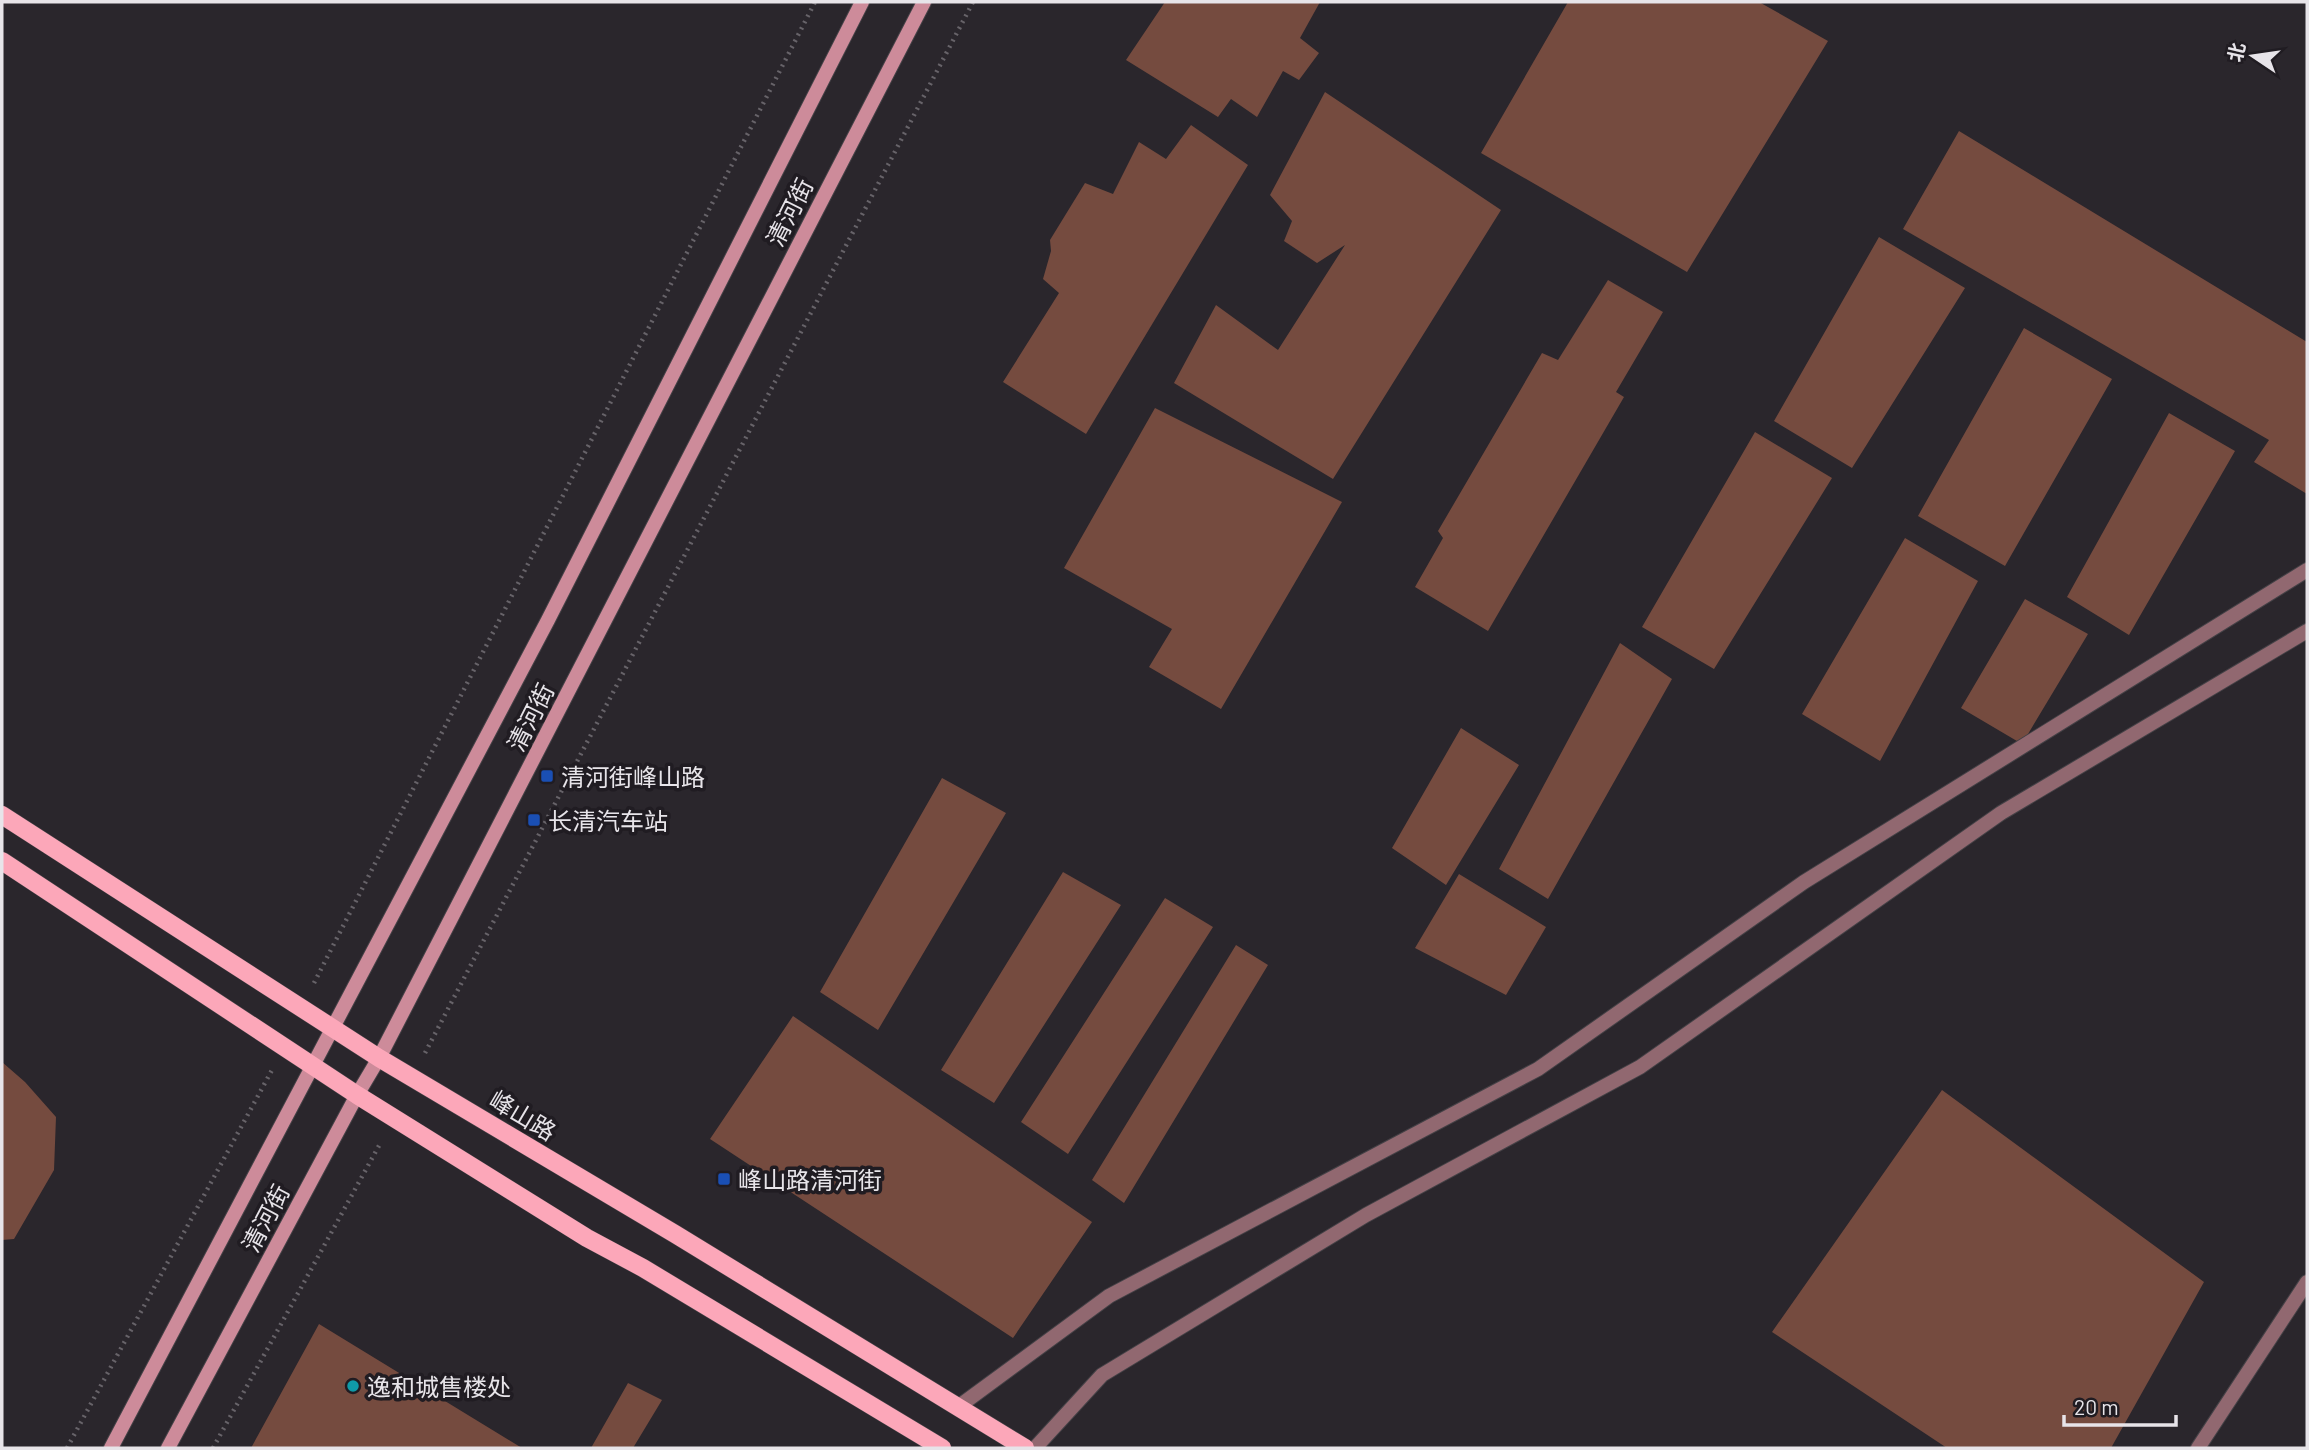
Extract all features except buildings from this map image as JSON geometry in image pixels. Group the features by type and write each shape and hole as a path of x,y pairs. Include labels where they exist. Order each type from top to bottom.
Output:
{"main road":[{"name":"清河街","path":"111,1448 554,607 862,2"},
{"name":"清河街","path":"168,1448 356,1095 379,1058 924,2"},
{"name":"峰山路","path":"2,815 379,1058 687,1241 1025,1448"},
{"path":"2,861 356,1095 587,1238 643,1268 942,1448"}],"street":[{"path":"958,1408 1109,1296 1538,1069 1804,882 2307,570"},
{"path":"1035,1448 1102,1375 1366,1215 1640,1067 2001,813 2307,631"},
{"path":"2198,1448 2307,1282"}],"path":[{"path":"302,1007 815,2"},
{"path":"412,1078 973,2"},
{"path":"67,1448 284,1047"},
{"path":"213,1448 394,1118"}],"place":[{"name":"清河街峰山路","path":"547,776"},
{"name":"长清汽车站","path":"534,820"},
{"name":"峰山路清河街","path":"724,1179"},
{"name":"逸和城售楼处","path":"353,1386"}]}
